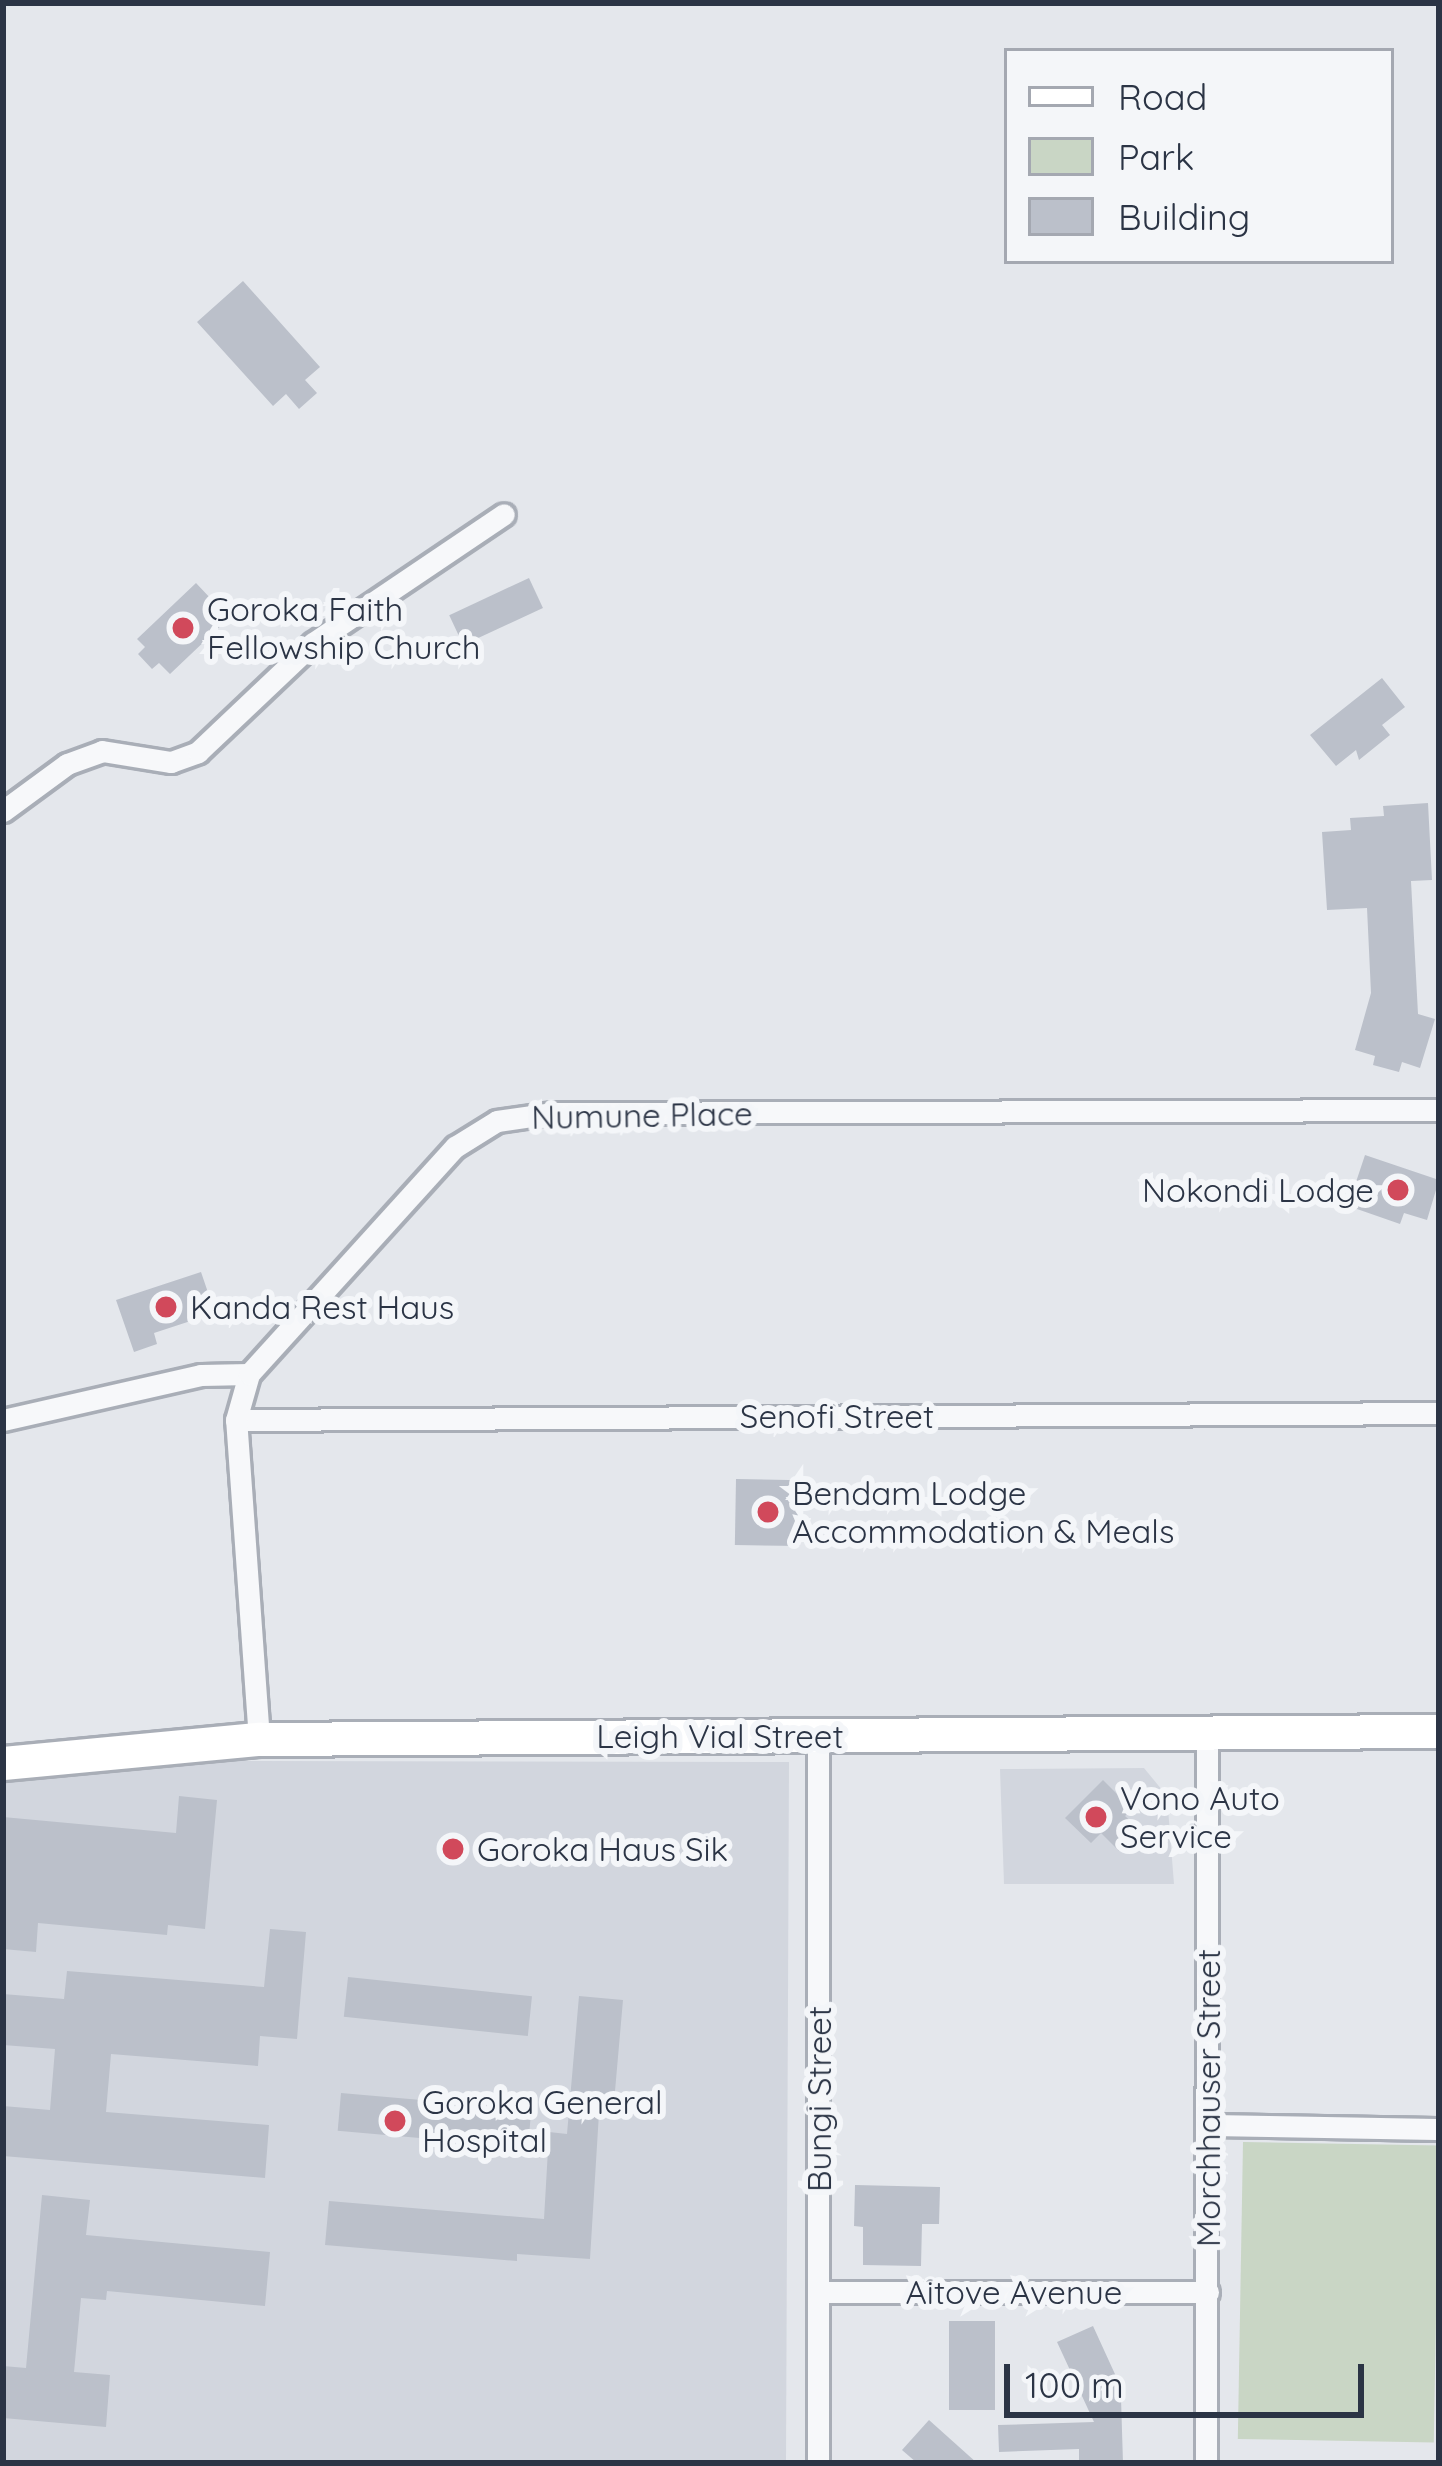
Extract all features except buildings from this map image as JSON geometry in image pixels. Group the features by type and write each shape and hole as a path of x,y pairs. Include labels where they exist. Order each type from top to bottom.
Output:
{"street":[{"path":"3,811 67,764 102,751 171,762 198,752 313,643 504,514"},
{"name":"Numune Place","path":"259,1738 236,1420 249,1373 455,1147 497,1121 553,1113 1439,1110"},
{"path":"3,1420 201,1375 249,1373"},
{"name":"Senofi Street","path":"236,1420 1439,1413"},
{"name":"Leigh Vial Street","path":"3,1763 259,1738 1439,1731"},
{"name":"Morchhauser Street","path":"1206,2463 1208,1734"},
{"name":"Bungi Street","path":"818,1736 818,2463"},
{"path":"1209,2125 1439,2129"},
{"name":"Aitove Avenue","path":"820,2292 1208,2292"}],"shaded area":[{"name":"Goroka General Hospital","path":"238,1761 789,1762 786,2463 3,2463 3,1778 38,1768"},
{"path":"1144,1768 1167,1796 1174,1884 1004,1884 1000,1769"}],"green space":[{"path":"1243,2142 1439,2145 1434,2442 1238,2439"}],"place":[{"name":"Goroka Faith Fellowship Church","path":"183,628"},
{"name":"Nokondi Lodge","path":"1398,1190"},
{"name":"Kanda Rest Haus","path":"166,1307"},
{"name":"Bendam Lodge Accommodation & Meals","path":"768,1512"},
{"name":"Vono Auto Service","path":"1096,1817"},
{"name":"Goroka Haus Sik","path":"453,1849"},
{"name":"Goroka General Hospital","path":"395,2121"}]}
